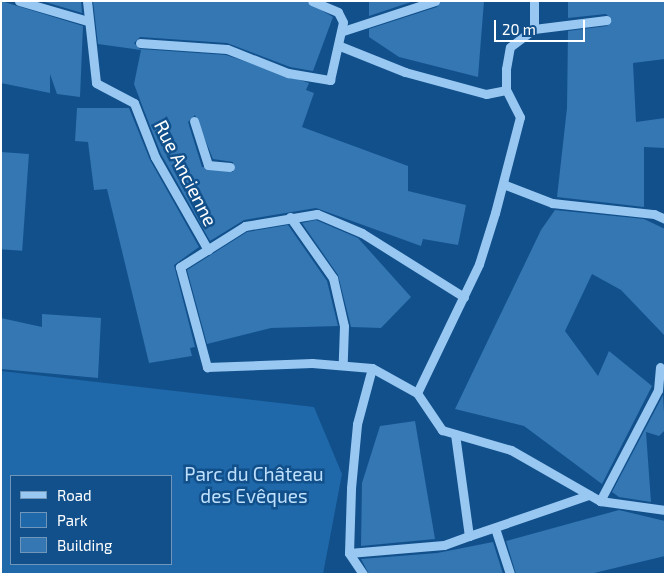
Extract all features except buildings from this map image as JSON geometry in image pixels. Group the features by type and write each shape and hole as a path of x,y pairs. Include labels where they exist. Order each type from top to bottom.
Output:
{"street":[{"path":"19,1 88,21 87,1"},
{"path":"140,43 227,49 288,73 330,80 343,31 338,12 312,1"},
{"path":"343,31 435,1"},
{"path":"534,1 534,29"},
{"path":"417,393 479,264 503,184 520,117 506,90 510,48 534,29 606,20"},
{"name":"Rue Ancienne","path":"88,21 96,83 134,103 155,157 208,250"},
{"path":"340,46 406,72 486,94 506,90"},
{"path":"194,121 208,165 230,168"},
{"path":"503,184 552,203 654,214 665,219"},
{"path":"464,297 362,233 317,214 245,226 180,267 207,367 343,364 372,368 417,393 442,430 511,450 600,502 665,510"},
{"path":"290,217 333,278 344,326 343,364"},
{"path":"600,502 658,390 660,367"},
{"path":"364,574 349,553 357,424 372,368"},
{"path":"455,434 469,536"},
{"path":"349,553 444,545 589,495"},
{"path":"495,528 510,574"}],"green space":[{"name":"Parc du Château des Evêques","path":"1,371 314,407 342,474 323,574 1,574"}]}
